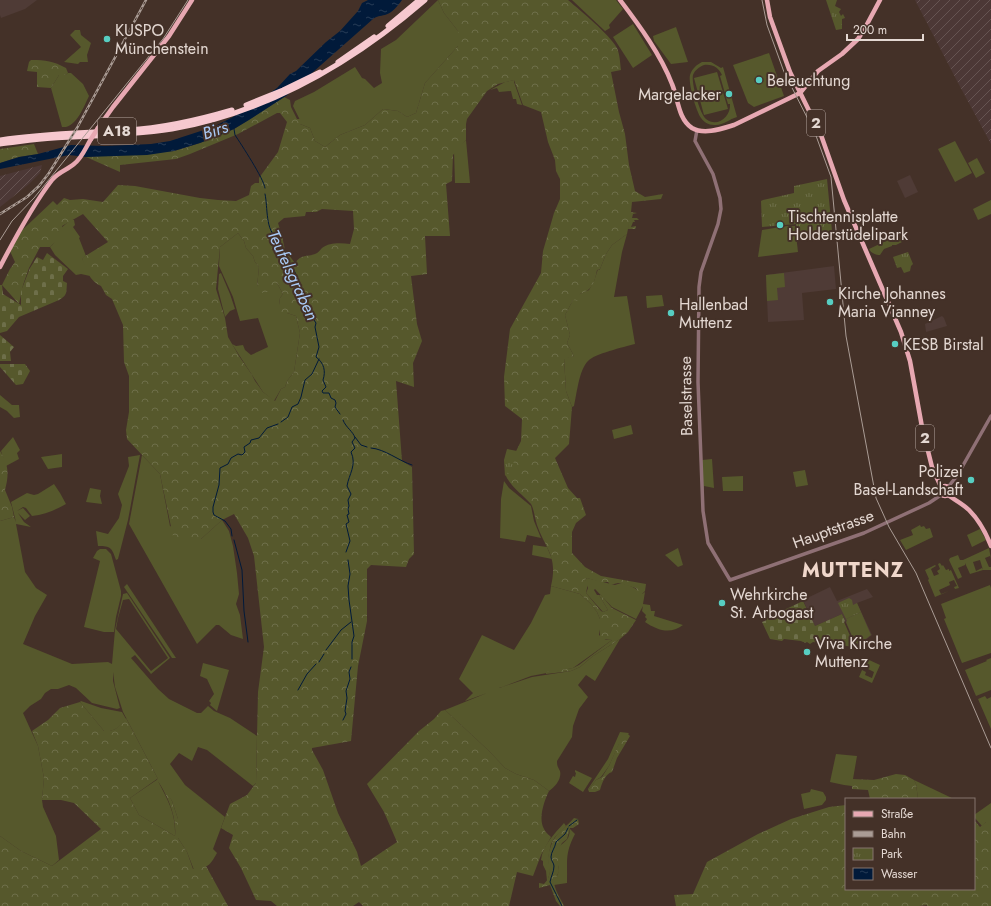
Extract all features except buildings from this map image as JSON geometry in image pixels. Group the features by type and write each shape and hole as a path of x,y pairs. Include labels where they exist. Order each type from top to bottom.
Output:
{"highway":[{"name":"A18","path":"0,144 40,139 132,134 173,128 221,117 287,92 314,79 374,41 425,0"},
{"name":"A18","path":"0,140 63,133 152,128 173,125 233,109 283,90 322,71 379,33 418,1"}],"main road":[{"path":"0,267 32,211 53,180 58,174 73,166 80,158 98,128 169,36 192,0"},
{"path":"620,0 646,38 673,85 684,120 690,127 697,130 710,131 734,125 800,93 818,71 844,52 858,38 866,28 880,0"},
{"name":"2","path":"767,0 771,19 790,72 821,135 844,200 901,332 910,361 922,427 932,467 942,487"},
{"path":"948,495 950,490 948,487 942,487 939,491 941,495 948,495 968,509 975,517 991,546"}],"street":[{"name":"Baselstrasse","path":"697,130 695,141 713,174 720,198 721,208 718,224 701,272 699,287 698,399 702,503 705,531 710,546 730,580"},
{"path":"948,487 965,464 991,416"},
{"name":"Hauptstrasse","path":"730,580 864,533 929,503 941,495"}],"shaded area":[{"path":"0,0 37,0 25,9 1,18"},
{"path":"915,0 991,0 991,144 957,81"},
{"path":"42,165 40,173 29,184 0,207 0,176"},
{"path":"910,175 918,192 905,198 897,181"},
{"path":"834,266 836,289 802,293 804,320 768,322 766,275"},
{"path":"942,316 947,326 926,332 925,324"},
{"path":"830,587 837,601 867,589 873,597 857,603 872,635 858,646 855,643 842,614 815,626 803,600"}],"green space":[{"path":"438,0 444,13 458,31 458,46 425,83 416,113 407,117 398,111 383,109 365,125 340,135 325,147 315,141 310,128 300,124 300,120 293,106 295,101 314,92 355,67 362,78 374,88 382,83 380,73 381,49 396,40"},
{"path":"438,0 568,0 601,29 617,48 621,70 611,72 625,134 629,165 635,191 645,197 663,194 661,199 632,202 631,212 637,213 633,214 632,218 637,218 639,220 634,220 635,222 633,222 631,227 636,226 635,229 628,229 630,218 627,234 612,245 606,254 600,269 597,270 590,288 584,293 580,294 579,301 573,300 565,315 570,335 567,343 574,356 564,359 566,391 572,407 569,444 555,458 568,488 577,498 580,498 586,515 576,523 572,532 572,553 585,567 601,576 646,584 645,591 642,594 639,594 636,588 618,583 610,585 608,582 600,582 587,578 585,580 588,583 586,593 601,611 603,612 608,610 599,595 601,595 612,608 636,620 628,632 620,639 593,656 580,667 571,671 546,674 546,672 573,668 579,665 612,640 600,639 600,619 597,612 580,594 551,586 553,576 552,560 540,534 532,506 513,486 505,474 521,441 522,419 505,406 504,377 510,329 541,273 543,251 554,213 560,199 560,179 556,171 555,160 548,142 541,112 523,105 514,80 498,84 487,91 467,119 466,140 453,155 452,181 446,184 450,236 425,236 427,274 411,276 417,324 422,341 413,363 414,387 396,381 402,461 412,467 414,554 409,559 406,567 371,565 367,569 367,621 358,666 351,741 312,748 312,750 323,770 338,813 357,852 361,866 397,842 384,812 367,784 419,731 434,719 441,711 445,710 505,768 516,774 534,780 549,791 545,800 542,825 551,837 541,855 533,876 517,872 509,906 363,906 359,902 353,906 277,906 271,901 256,900 241,868 229,848 233,835 221,828 230,804 247,795 256,783 258,692 264,647 254,556 248,538 234,514 222,520 201,539 174,541 160,474 127,439 126,430 129,412 129,376 124,362 123,325 112,299 106,295 101,286 91,278 86,270 82,258 108,242 83,214 62,226 63,229 58,232 59,238 50,247 40,247 29,268 23,285 19,304 2,285 15,262 9,249 17,235 53,201 57,205 64,198 70,200 83,199 103,202 118,185 135,186 200,198 236,201 249,195 251,186 255,183 259,183 259,178 278,152 287,122 280,113 277,113 238,134 190,154 176,159 120,165 120,172 86,157 174,151 200,143 234,129 284,97 290,100 291,107 297,119 300,119 300,124 310,128 315,141 325,147 340,135 365,125 383,109 398,111 407,117 416,113 425,83 458,46 458,31 444,13","holes":["322,209 353,211 354,229 350,244 339,243 325,246 316,254 304,256 295,263 285,250 278,223 284,218 305,216 306,212 316,212","238,233 259,267 257,287 261,293 271,291 277,283 283,294 280,298 279,305 271,308 273,313 287,313 296,316 300,333 294,372 287,381 285,387 281,389 275,401 263,392 228,337 225,318 216,289 220,247"]},
{"path":"572,0 616,0 623,9 609,25 610,28 605,31"},
{"path":"826,0 837,0 835,6 841,9 839,12 841,16 843,14 845,18 842,19 842,29 836,30"},
{"path":"633,24 652,55 633,68 613,37"},
{"path":"676,27 688,62 671,64 654,41 653,36"},
{"path":"75,30 80,30 81,35 91,43 87,55 88,62 80,62 78,64 64,62 81,47 70,35"},
{"name":"Beleuchtung","path":"769,53 784,96 754,107 748,103 733,65"},
{"path":"31,60 53,62 66,68 68,73 65,75 59,75 51,88 37,87 37,72 27,71"},
{"name":"Margelacker","path":"711,62 721,68 723,67 737,117 717,125 708,124 701,118 690,84 690,75 694,67 700,63","holes":["704,65 715,67 721,73 722,75 720,76 728,104 730,104 730,109 726,117 719,122 706,119 699,105 695,91 693,75 696,70"]},
{"path":"717,72 728,109 704,115 694,78"},
{"path":"71,73 83,84 89,96 82,111 75,121 67,127 62,127 51,88 59,75 65,75"},
{"path":"514,80 522,105 517,104 516,99 513,99 511,91 499,92 497,88 490,90 505,82"},
{"path":"466,140 470,183 455,183 454,152"},
{"path":"955,141 972,173 955,182 938,149"},
{"path":"34,144 38,154 19,157 0,163 0,149"},
{"path":"977,158 985,173 976,178 968,163"},
{"path":"827,179 832,231 799,236 796,224 762,227 761,201 794,193 794,186"},
{"path":"991,200 991,214 978,220 973,209"},
{"path":"71,220 74,220 75,225 73,227 80,237 79,238 86,256 82,258 90,276 81,274 76,275 55,255 50,247 55,241 59,230"},
{"path":"795,226 798,252 758,257 762,230"},
{"path":"905,232 908,239 884,249 880,255 874,254 869,249"},
{"path":"238,233 259,267 257,287 277,283 283,294 280,298 279,305 287,313 296,316 300,333 294,372 274,401 263,392 232,344 236,346 243,345 245,350 251,355 268,347 258,318 240,321 233,297 219,266 220,247"},
{"path":"627,234 622,252 614,297 627,296 635,344 603,353 591,358 588,361 582,370 574,406 572,407 566,391 564,358 574,356 567,343 570,335 565,315 573,300 580,294 589,290 598,269 600,269 606,254 612,245"},
{"path":"908,252 913,264 910,271 904,273 901,267 897,268 893,257"},
{"path":"47,253 68,269 63,276 63,281 67,283 65,295 59,300 19,317 7,331 0,333 0,285 2,285 3,294 21,305 21,291 30,268 37,257 43,260"},
{"path":"221,273 235,309 230,311 225,317 218,289 219,274"},
{"path":"784,273 785,287 777,288 778,300 767,301 766,275"},
{"path":"662,295 664,306 647,308 646,296"},
{"path":"0,335 14,347 10,352 11,361 0,361"},
{"path":"0,364 25,364 30,371 23,384 16,385 0,367"},
{"path":"0,395 12,405 19,405 20,417 14,418 0,407"},
{"path":"631,425 633,434 614,439 612,430"},
{"path":"13,437 20,450 17,453 19,459 6,466 1,451"},
{"path":"507,449 517,451 512,468 505,476 504,460"},
{"path":"0,451 7,466 8,475 5,490 12,507 14,517 0,521"},
{"path":"62,454 62,467 48,469 41,457"},
{"path":"140,455 128,520 118,559 116,560 110,548 106,546 98,546 96,531 108,534 119,518 122,505 118,494 129,466 128,457"},
{"path":"142,455 160,474 170,526 201,539 222,520 229,531 237,573 239,594 236,604 240,615 243,639 231,635 219,625 216,625 197,644 129,524"},
{"path":"712,459 714,488 704,486 703,492 702,460"},
{"path":"805,470 808,485 796,487 793,472"},
{"path":"743,476 743,491 723,491 722,477"},
{"path":"504,481 509,488 531,506 534,521 541,538 527,535 525,542 500,538 501,499"},
{"path":"54,484 66,504 41,515 32,516 26,508 23,507 17,511 23,508 30,516 25,520 18,513 24,522 31,527 16,524 25,572 36,588 47,595 35,616 23,644 72,664 108,662 112,664 115,630 123,594 127,593 170,658 151,674 135,655 131,658 158,689 169,699 197,713 201,713 208,706 214,711 230,718 257,736 256,783 253,786 207,750 198,747 192,761 179,753 170,764 185,785 225,817 213,849 217,853 206,867 194,870 187,852 178,838 178,819 172,801 158,781 173,814 175,836 139,815 130,798 158,779 123,712 115,687 113,672 113,681 120,708 117,709 92,703 76,688 69,685 58,689 51,689 23,713 38,746 44,778 42,800 43,807 56,836 59,860 52,866 21,851 0,836 0,521 14,517 16,522 11,502 27,493 34,495","holes":["129,599 168,658 151,671 116,629 123,600"]},
{"path":"90,488 101,490 100,496 102,504 86,502"},
{"path":"920,525 921,527 924,526 926,529 930,528 933,537 906,550 900,540 913,535 911,530"},
{"path":"980,529 986,540 972,547 967,535"},
{"path":"533,545 547,547 552,559 532,555"},
{"path":"678,548 683,565 678,567 665,555"},
{"path":"989,548 991,559 990,556 985,558 989,567 991,567 991,570 983,570 970,574 965,563 965,565 958,568 962,577 958,579 949,560 950,558 958,555 960,560 963,560","holes":["980,560 983,570 982,568 976,571 973,562"]},
{"path":"100,549 106,549 111,554 121,591 114,632 104,632 84,627 100,561 93,558"},
{"path":"940,563 946,570 951,570 959,588 955,589 954,587 957,586 954,580 949,582 950,585 939,590 941,594 949,591 935,597 925,570 935,565 936,566 931,569 934,576 939,574 937,571 940,569 938,564"},
{"path":"587,578 615,585 622,584 633,587 642,594 645,592 643,604 650,605 651,611 655,611 654,616 683,625 668,631 654,627 645,622 647,619 645,617 646,615 642,611 643,606 636,619 612,607 595,589 594,590 597,595 599,595 608,610 603,612 586,593 588,588 585,580"},
{"path":"127,584 176,658 172,658 124,587"},
{"path":"990,585 991,653 962,663 944,619 946,618 941,604"},
{"path":"551,586 580,594 597,612 601,624 599,635 606,640 612,640 573,668 531,676 499,688 532,677 571,671 580,667 593,656 620,639 595,681 586,675 578,685 588,697 579,709 573,726 572,737 557,761 560,771 559,780 549,791 534,780 516,774 505,768 445,710 487,693 465,701 473,693 459,679 482,635 514,650 531,623 545,595 550,594"},
{"path":"849,598 852,600 853,605 857,603 861,612 846,619 838,603"},
{"path":"803,601 815,626 842,614 855,647 813,642 810,644 807,642 805,643 801,641 784,639 782,641 770,639 762,622 767,620 767,618"},
{"path":"861,612 871,635 858,645 855,643 846,619"},
{"path":"991,658 991,690 976,696 965,670"},
{"path":"867,659 880,665 872,683 859,677 862,670 866,672 865,675 872,678 874,672 864,667"},
{"path":"203,663 229,670 217,711 210,705 211,703 209,701 214,694 207,679 200,676"},
{"path":"985,696 987,699 991,697 991,729 978,699"},
{"path":"81,701 101,708 122,712 126,719 111,731 104,731 80,702"},
{"path":"80,702 104,731 112,731 126,718 158,779 172,801 178,819 178,838 187,852 193,869 206,866 228,906 0,906 0,836 21,851 52,866 101,829 74,803 61,800 42,800 44,778 38,746 32,731 48,720 60,708","holes":["157,779 173,813 175,836 139,815 130,798"]},
{"path":"620,732 629,733 619,744 609,766 589,789 589,792 588,789 608,759"},
{"path":"627,733 630,736 617,758 612,772 606,777 600,790 589,792 589,789 596,780 602,777 609,766 623,734"},
{"path":"836,754 857,756 852,786 830,782"},
{"path":"575,770 592,778 583,792 569,783 573,776 575,777"},
{"path":"896,774 905,775 914,780 918,798 870,798 868,790 852,789 852,779 874,780"},
{"path":"914,780 952,798 918,798"},
{"path":"811,789 823,792 826,800 822,805 804,809 801,794 810,792"},
{"path":"991,803 991,822 986,822 982,826 975,818 975,814"},
{"path":"845,805 845,890 975,890 975,821 980,827 986,822 991,822 991,906 676,906 674,895 693,894 707,862 758,834 791,819 829,807"},
{"path":"574,818 578,819 579,824 573,828 570,828 567,839 562,843 558,850 559,871 554,883 564,906 560,906 556,901 550,885 539,888 539,883 544,884 547,881 549,875 548,856 554,839"},
{"path":"564,823 566,826 555,837 551,844 548,858 550,871 547,881 546,871 543,861 541,860 542,855 550,840"},
{"path":"570,829 575,834 568,853 567,883 554,885 554,880 559,869 556,854 557,850 568,837"}],"water":[{"name":"Birs","path":"368,0 402,0 390,13 373,19 286,96 234,129 200,143 174,151 147,155 86,157 69,155 0,169 0,163 71,145 105,146 151,144 170,141 213,127 250,107 277,88 290,74 296,71 326,42 340,31 358,11 362,3"}],"waterway":[{"name":"Teufelsgraben","path":"234,129 235,135 257,170 265,188"},
{"name":"Teufelsgraben","path":"265,194 269,225 274,235 278,238 280,252 294,270 304,296 302,299 307,303 308,309 316,323 315,327 319,347 316,357 324,367 323,380 326,387 322,391 323,393 329,393 331,398 335,400 335,407 340,414"},
{"path":"804,217 809,216"},
{"path":"281,422 288,417 292,407 298,404 305,380 312,374 319,359"},
{"name":"Teufelsgraben","path":"343,420 355,438 352,442 355,448 351,452 353,457 353,465 347,486 351,494 348,500 349,514 347,515 349,522 346,524 350,541 346,552"},
{"path":"232,536 231,529 225,521 214,515 213,512 219,485 220,468 228,464 231,458 238,454 242,455 245,452 244,447 250,443 251,440 259,438 267,428 278,424"},
{"path":"355,437 361,445 367,447"},
{"path":"371,448 387,453 412,465"},
{"path":"234,540 242,570 244,611 248,642"},
{"name":"Teufelsgraben","path":"348,560 350,574 348,586 349,600 354,636 352,642 352,659"},
{"path":"326,650 341,630 351,622"},
{"path":"319,662 324,654"},
{"path":"298,690 307,674 316,664"},
{"name":"Teufelsgraben","path":"343,720 346,714 346,691 350,679 349,672 351,667"},
{"path":"569,826 577,820"},
{"path":"562,906 550,882 554,870 554,864 551,857 556,842 565,834 568,828"}],"tram line":[{"path":"0,240 12,221 34,198 163,39 188,0"},
{"path":"762,0 767,25 784,72 815,133 831,177 846,336 876,498 889,527 916,573 991,748"}],"railway":[{"path":"0,214 27,197 39,186 49,173 77,128 146,0"}],"place":[{"name":"KUSPO Münchenstein","path":"107,39"},
{"name":"Beleuchtung","path":"759,80"},
{"name":"Margelacker","path":"729,94"},
{"name":"Tischtennisplatte Holderstüdelipark","path":"780,225"},
{"name":"Kirche Johannes Maria Vianney","path":"830,302"},
{"name":"Hallenbad Muttenz","path":"671,313"},
{"name":"KESB Birstal","path":"895,344"},
{"name":"Polizei Basel-Landschaft","path":"971,480"},
{"name":"Wehrkirche St. Arbogast","path":"722,603"},
{"name":"Viva Kirche Muttenz","path":"807,652"}],"district":[{"name":"MUTTENZ","path":"853,570"}]}
